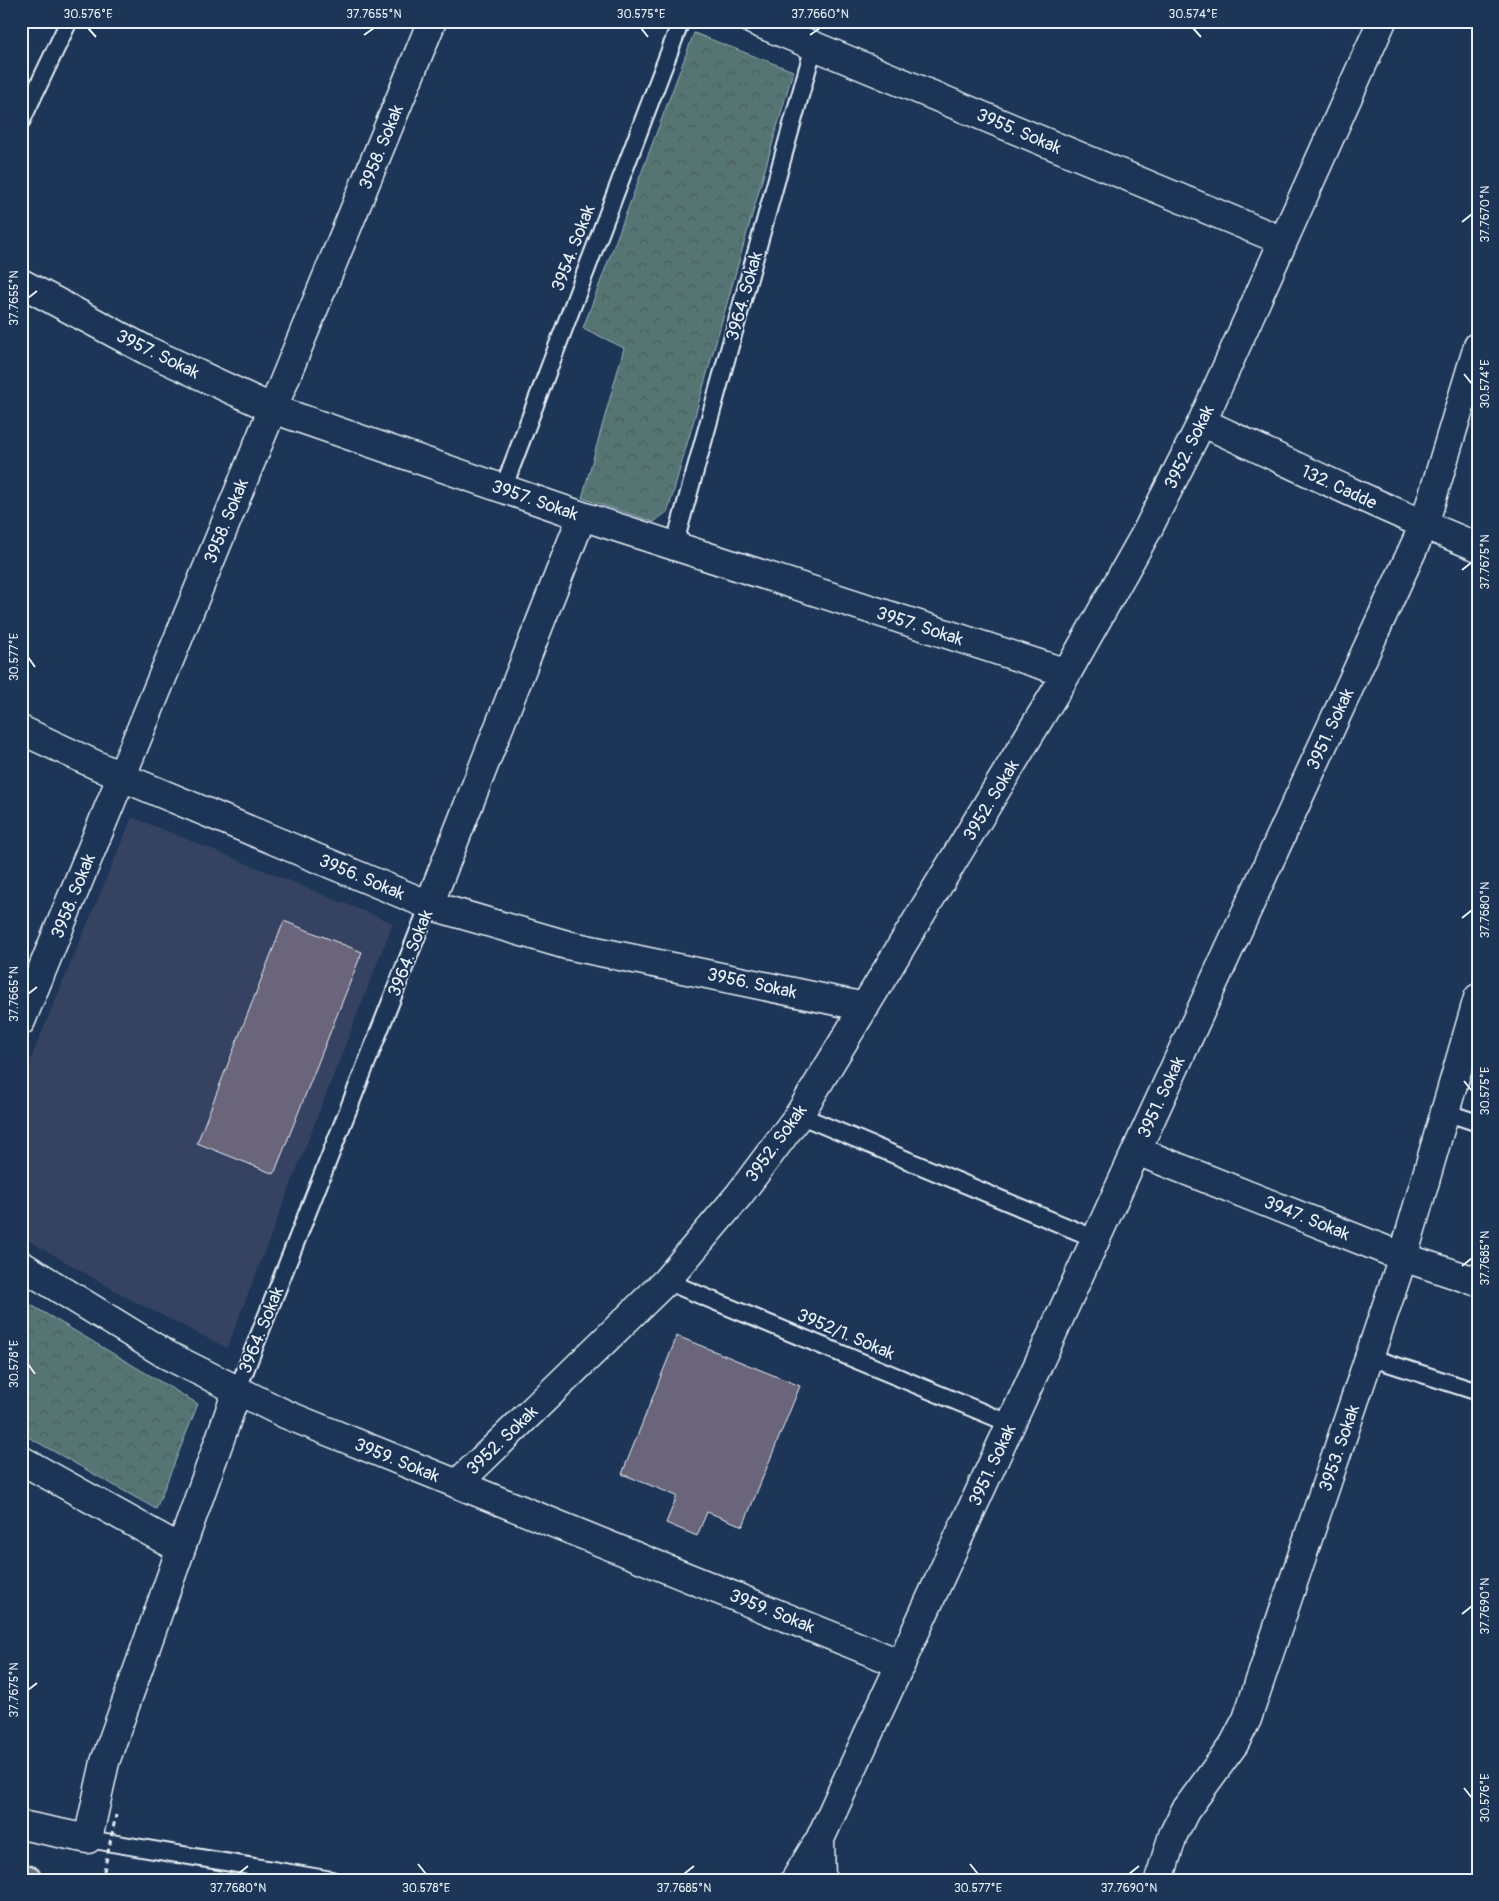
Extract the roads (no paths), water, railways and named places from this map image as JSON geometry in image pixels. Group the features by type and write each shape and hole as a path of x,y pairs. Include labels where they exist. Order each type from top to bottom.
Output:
{"highway":[{"path":"21,1878 28,1880"}],"street":[{"name":"3958. Sokak","path":"21,1022 432,21"},
{"name":"3955. Sokak","path":"754,21 1283,241"},
{"name":"3952. Sokak","path":"457,1484 666,1281 739,1195 799,1115 1067,673 1147,531 1202,422 1382,21"},
{"name":"3957. Sokak","path":"21,282 146,350 272,409 582,516 1067,673"},
{"name":"3951. Sokak","path":"795,1880 820,1839 1424,525 1478,346"},
{"name":"132. Cadde","path":"1202,422 1424,525 1478,547"},
{"name":"3964. Sokak","path":"429,905 582,516"},
{"name":"3956. Sokak","path":"21,730 122,777 429,905 567,945 865,1006"},
{"name":"3953. Sokak","path":"1158,1880 1173,1835 1185,1811 1234,1744 1247,1719 1403,1257 1478,998"},
{"name":"3947. Sokak","path":"1137,1151 1403,1257 1478,1282"},
{"name":"3959. Sokak","path":"21,1265 167,1355 285,1414 901,1664"},
{"path":"21,1825 88,1839 105,1762 237,1391"},
{"path":"21,1460 181,1549"},
{"name":"3951. Sokak","path":"820,1839 821,1880"}],"lane":[{"path":"21,122 69,21"},
{"name":"3954. Sokak","path":"503,489 681,21"},
{"name":"3964. Sokak","path":"674,546 814,46"},
{"name":"3964. Sokak","path":"237,1391 429,905"},
{"path":"1445,1112 1478,1123"},
{"path":"799,1115 1096,1239"},
{"name":"3952/1. Sokak","path":"666,1281 1011,1424"},
{"path":"1369,1357 1478,1392"},
{"path":"88,1839 332,1880"}]}
